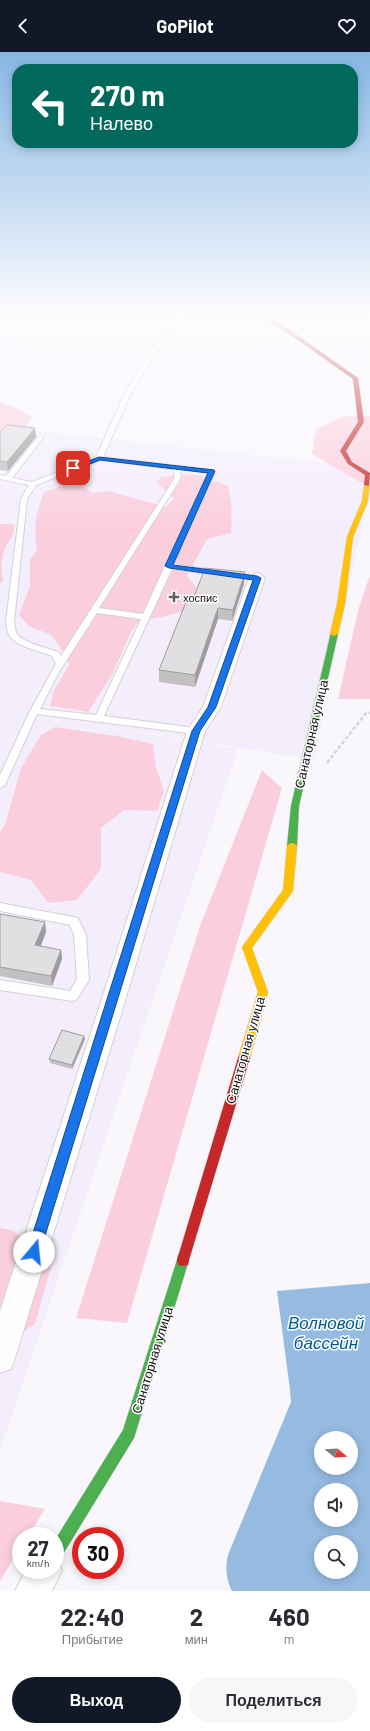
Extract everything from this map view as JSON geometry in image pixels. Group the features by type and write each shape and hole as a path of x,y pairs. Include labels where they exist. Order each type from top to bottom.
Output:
{"street":[{"name":"Санаторная улица","path":"64,1539 129,1433 201,1204 263,992 247,947 288,891 295,806 342,604 350,537 366,501 368,474 350,463 343,451 361,422 356,387"},
{"path":"0,1358 113,1003 196,731 212,707 253,578"},
{"path":"33,1591 40,1579"}],"lane":[{"path":"99,458 132,387"},
{"path":"8,478 40,438"},
{"path":"0,477 33,484 99,458 212,471 99,718"},
{"path":"0,785 34,711 60,665 176,481 178,475 175,467"},
{"path":"33,484 24,499 10,622 14,636 20,640 55,654 60,665"},
{"path":"169,566 228,574"},
{"path":"94,610 145,617"},
{"path":"34,711 196,731"},
{"path":"0,907 74,921 80,935 83,980 73,996 0,985"}],"path":[{"path":"323,769 366,713 370,712"}],"shaded area":[{"path":"0,402 14,407 32,417 26,426 0,436"},
{"path":"343,416 370,416 370,488 312,454 316,430"},
{"path":"34,431 370,468 370,485 314,760 3,710 238,749 0,1450 0,476"},
{"path":"186,474 202,476 228,486 232,515 231,533 207,539 187,576 197,588 187,610 138,622 131,632 113,673 88,712 50,706 53,692 69,665 59,645 51,635 29,626 19,615 30,586 30,560 37,550 35,527 44,492 71,483 82,485 92,493 108,491 166,507 174,498 156,482 161,477"},
{"path":"0,524 14,524 14,528 2,559 3,580 0,584"},
{"path":"370,575 370,699 338,699 359,607"},
{"path":"55,727 122,737 153,744 156,767 164,791 157,811 124,810 101,828 101,869 77,900 48,903 31,880 0,872 0,832 5,825 21,768 41,735"},
{"path":"262,770 282,788 127,1323 76,1318 200,926"},
{"path":"0,1228 12,1230 52,1263 35,1324 0,1346"},
{"path":"0,1501 45,1509 34,1527 12,1527 12,1562 0,1581"}],"water":[{"name":"Волновой бассейн","path":"370,1283 370,1591 232,1591 228,1582 226,1569 228,1555 291,1402 277,1291"}],"building":[{"path":"7,425 35,428 7,462 0,461 0,433"},
{"path":"205,568 245,572 233,610 218,608 195,675 159,670 186,602 192,602"},
{"path":"0,914 45,922 35,945 61,950 51,976 0,967"},
{"path":"62,1030 84,1036 72,1065 49,1059"}],"traffic: fast":[{"path":"292,846 295,806 334,634"},
{"path":"64,1539 129,1433 183,1260"}],"traffic: slow":[{"path":"334,634 341,604 350,537 365,501 367,485"},
{"path":"244,1058 263,992 247,947 288,891 292,846"}],"traffic: jam":[{"path":"356,387 361,422 343,451 350,463 368,474 367,485"},
{"path":"183,1260 244,1058"}],"place":[{"name":"хоспис","path":"174,597"}],"route":[{"path":"34,1252 115,996 196,731 212,707 257,578 169,566 212,471 99,458 73,468"}]}
